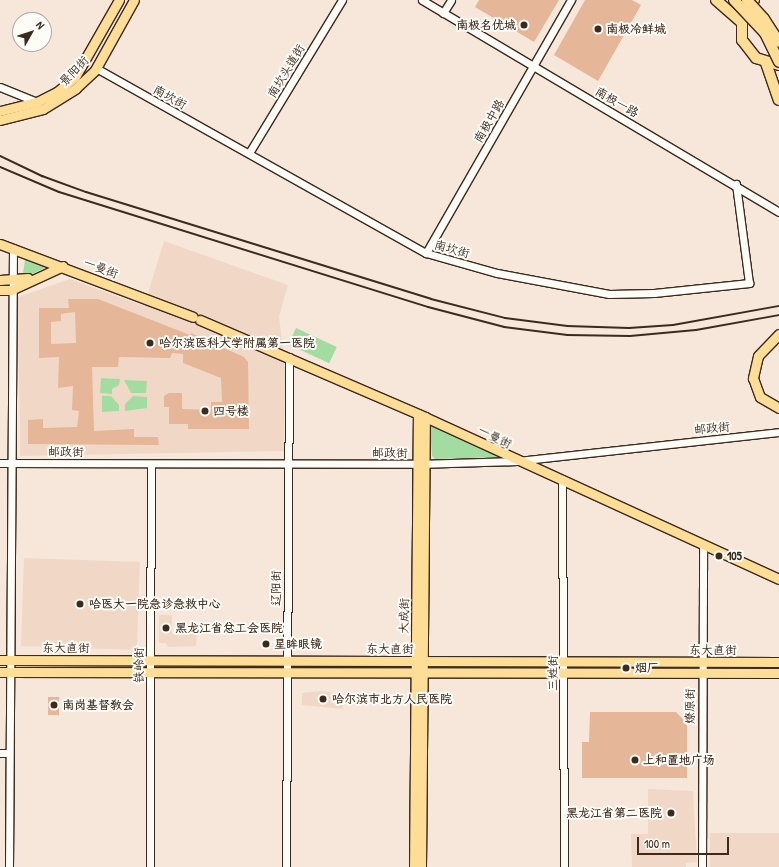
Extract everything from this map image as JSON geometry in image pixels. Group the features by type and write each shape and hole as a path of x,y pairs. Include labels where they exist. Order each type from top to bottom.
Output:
{"highway":[{"path":"716,0 741,22"},
{"path":"734,0 762,29 779,63 766,63"},
{"path":"747,0 764,19 779,42"},
{"path":"754,0 744,12 741,22 741,34 748,50 766,63 779,100"}],"main road":[{"name":"景阳街","path":"0,111 37,102 57,92 75,77 85,63 119,0"},
{"name":"景阳街","path":"0,120 52,104 69,94 95,69 134,0"},
{"name":"一曼街","path":"0,244 60,265 196,318 289,357 422,415 518,461 562,479 779,579"},
{"path":"0,280 22,281 60,265"},
{"path":"0,290 11,290 60,265"},
{"path":"779,334 758,356 753,378 760,397 779,407"},
{"path":"779,337 762,354 756,376 757,384 765,398 779,407"},
{"name":"大成街","path":"422,415 420,662 422,867"},
{"name":"东大直街","path":"5,659 420,662 779,662"},
{"name":"东大直街","path":"5,672 779,673"},
{"name":"大成街","path":"414,867 420,673"}],"street":[{"name":"南坎头道街","path":"248,153 342,0"},
{"name":"南极一路","path":"422,0 736,184 779,212"},
{"path":"443,13 451,0"},
{"name":"南极中路","path":"426,253 571,0"},
{"name":"南坎街","path":"95,69 426,253 497,273 609,294 654,293 749,283 736,184"},
{"path":"0,88 37,102"},
{"path":"9,867 9,753 5,659 10,463 11,280 13,248"},
{"name":"辽阳街","path":"286,867 287,464 289,357"},
{"name":"邮政街","path":"0,463 421,464 518,461 779,432"},
{"name":"铁岭街","path":"150,867 151,464"},
{"name":"三姓街","path":"562,479 564,867"},
{"name":"燎原街","path":"702,867 701,662 703,545"},
{"path":"0,753 9,753"}],"shaded area":[{"name":"哈尔滨医科大学附属第一医院","path":"164,241 288,285 279,316 285,370 284,451 20,456 18,297 70,279 144,306"},
{"name":"哈医大一院急诊急救中心","path":"24,558 140,562 137,650 21,646"},
{"name":"黑龙江省总工会医院","path":"159,615 172,615 172,634 197,633 196,646 168,647 166,643 159,643"},
{"name":"哈尔滨市北方人民医院","path":"321,691 343,694 343,709 302,705 302,693"},
{"name":"黑龙江省第二医院","path":"648,789 693,791 697,862 686,863 686,867 632,867 631,834 648,834"},
{"path":"710,833 779,833 779,867 710,867"}],"green space":[{"path":"28,258 47,267 22,279 25,260"},
{"path":"296,328 337,347 329,363 288,344"},
{"path":"101,378 120,379 119,385 112,389 112,394 100,393"},
{"path":"124,380 147,381 146,393 131,393"},
{"path":"102,396 111,396 119,405 119,411 102,412"},
{"path":"133,396 147,397 147,408 125,411 125,404"},
{"path":"434,425 499,454 499,457 435,459 432,456 430,427"}],"building":[{"name":"南极名优城","path":"479,0 559,0 534,42 475,7"},
{"name":"南极冷鲜城","path":"585,0 632,0 641,5 598,81 554,55"},
{"name":"哈尔滨医科大学附属第一医院","path":"68,299 98,299 190,335 191,333 244,357 248,362 249,429 188,429 188,424 169,424 169,407 164,407 164,396 169,393 182,393 182,409 211,410 211,402 222,402 221,378 183,363 183,354 172,353 170,358 119,357 118,367 92,367 94,431 134,429 134,437 158,437 159,445 28,444 28,420 43,419 43,428 77,427 79,411 72,410 73,386 58,388 59,357 39,358 39,308 69,308","holes":["75,312 76,343 51,344 51,322 61,321 61,314"]},
{"name":"南岗基督教会","path":"48,697 59,697 59,715 48,715"},
{"name":"上和置地广场","path":"590,712 676,712 687,723 687,778 582,778 582,742 589,742"}],"railway":[{"path":"0,156 42,176 86,192 431,299 505,318 567,326 629,328 673,325 779,306"},
{"path":"0,167 59,192 428,307 504,327 567,335 630,336 696,330 779,315"}],"place":[{"name":"南极名优城","path":"524,25"},
{"name":"南极冷鲜城","path":"598,29"},
{"name":"哈尔滨医科大学附属第一医院","path":"150,343"},
{"name":"四号楼","path":"205,411"},
{"name":"105","path":"719,556"},
{"name":"哈医大一院急诊急救中心","path":"80,604"},
{"name":"黑龙江省总工会医院","path":"166,628"},
{"name":"星眸眼镜","path":"266,644"},
{"name":"烟厂","path":"626,668"},
{"name":"哈尔滨市北方人民医院","path":"323,699"},
{"name":"南岗基督教会","path":"54,705"},
{"name":"上和置地广场","path":"635,760"},
{"name":"黑龙江省第二医院","path":"671,813"}]}
